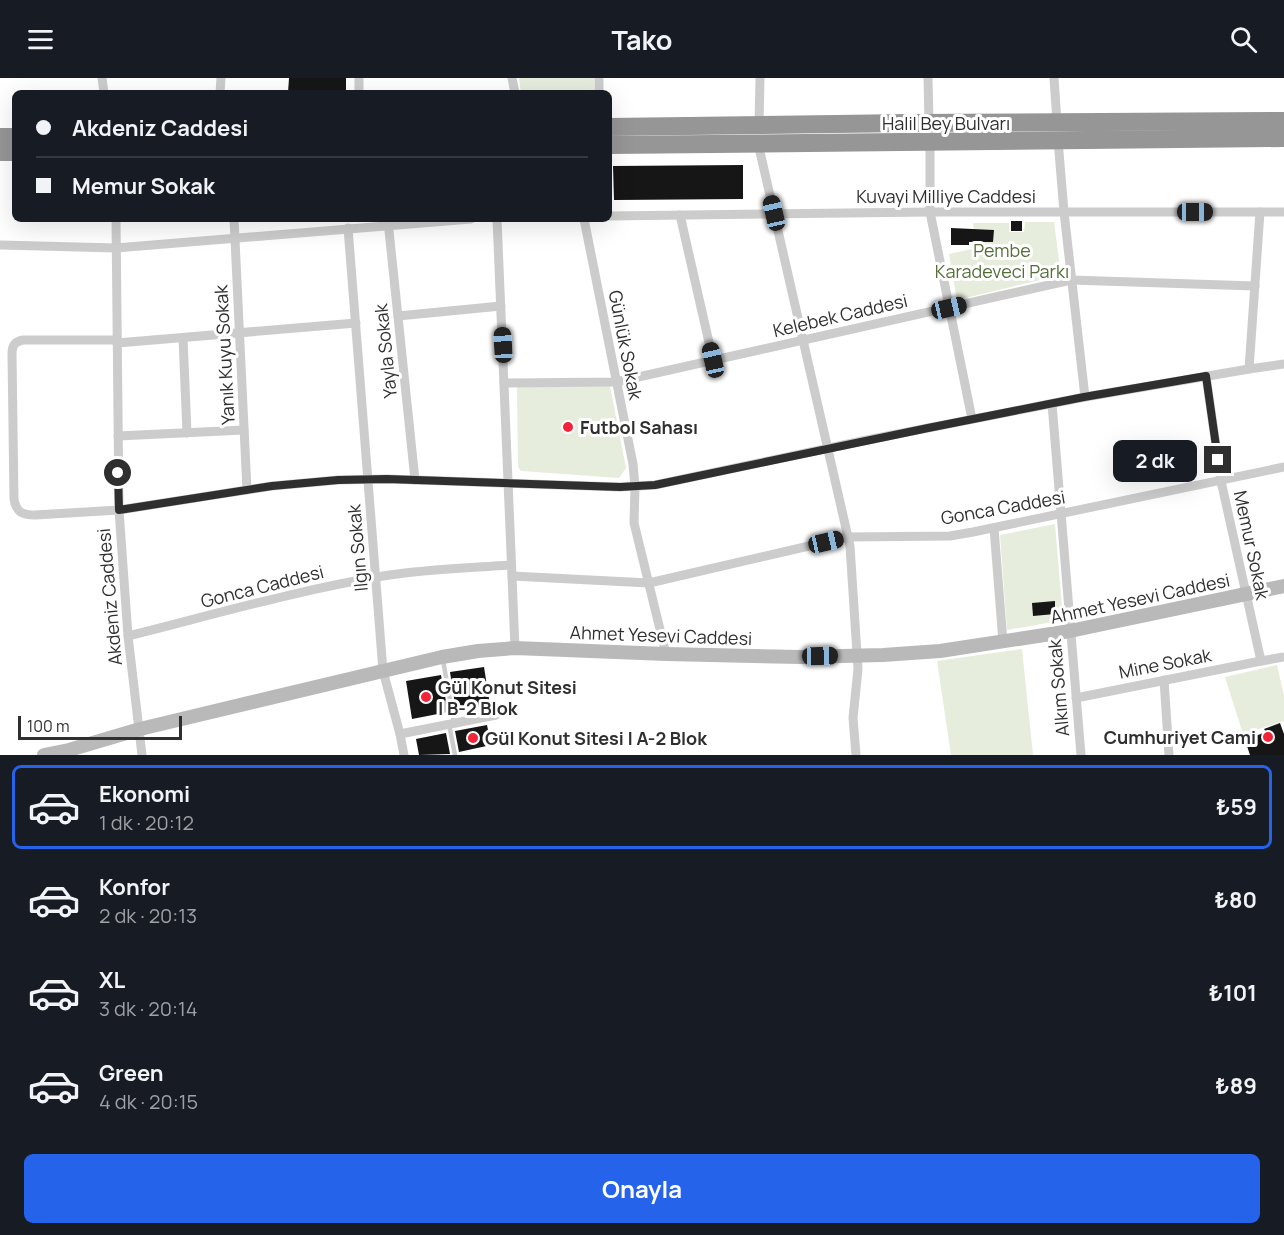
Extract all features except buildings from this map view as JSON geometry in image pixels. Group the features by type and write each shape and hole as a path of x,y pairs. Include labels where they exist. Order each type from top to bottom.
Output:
{"highway":[{"name":"Halil Bey Bulvarı","path":"612,127 930,142 1058,131 1284,121"},
{"name":"Halil Bey Bulvarı","path":"612,145 929,122 1058,131 1284,138"}],"street":[{"path":"760,78 758,134 851,555 858,656 858,680 853,718 856,755"},
{"path":"928,78 929,122"},
{"path":"1054,78 1064,212 1084,397"},
{"path":"930,142 930,212 972,419"},
{"name":"Kuvayi Milliye Caddesi","path":"612,216 930,212 1284,212"},
{"path":"1248,369 1260,212"},
{"path":"680,215 713,360"},
{"name":"Akdeniz Caddesi","path":"116,222 119,510 128,636 142,755"},
{"name":"Yanık Kuyu Sokak","path":"234,222 247,490"},
{"path":"0,245 116,248 348,228 388,222"},
{"name":"Yayla Sokak","path":"388,222 415,480"},
{"path":"497,222 515,648"},
{"name":"Günlük Sokak","path":"585,222 633,465 634,523 666,654"},
{"name":"Ilgın Sokak","path":"348,228 383,671 404,755"},
{"name":"Kelebek Caddesi","path":"504,383 616,382 1071,280 1255,285"},
{"path":"398,316 501,306"},
{"path":"356,323 117,342 23,340 16,342 13,345 12,354 14,499 17,509 29,515 119,510 301,483 368,479 635,487 678,481 828,448 1084,397 1284,364"},
{"path":"183,338 187,433"},
{"name":"Memur Sokak","path":"1206,376 1221,481 1261,661"},
{"name":"Alkım Sokak","path":"1052,404 1081,755"},
{"path":"118,436 244,430"},
{"name":"Gonca Caddesi","path":"512,576 648,583 848,537 950,536 1284,467"},
{"path":"994,528 1003,642"},
{"name":"Gonca Caddesi","path":"128,636 341,584 418,572 512,565"},
{"name":"Ahmet Yesevi Caddesi","path":"44,755 140,729 442,657 497,649 801,657 940,651 1070,631 1284,586"},
{"path":"1261,661 1284,657"},
{"name":"Mine Sokak","path":"1076,698 1261,661"},
{"path":"1164,680 1170,755"},
{"path":"400,735 496,715"}],"lane":[{"path":"442,657 455,755"}],"green space":[{"path":"519,78 594,78 594,90 521,90"},
{"name":"Pembe Karadeveci Parkı","path":"1025,222 1054,222 1061,275 957,300 949,254 976,248 973,223 1009,223 1009,232 1024,232"},
{"name":"Futbol Sahası","path":"610,386 626,468 619,478 521,471 518,467 517,387"},
{"path":"1055,524 1063,620 1007,630 1000,535"},
{"path":"1022,649 1033,755 951,755 937,661"},
{"path":"1277,665 1284,696 1284,721 1243,734 1225,677"}],"place":[{"name":"Futbol Sahası","path":"568,427"},
{"name":"Gül Konut Sitesi | B-2 Blok","path":"426,697"},
{"name":"Cumhuriyet Cami","path":"1268,737"},
{"name":"Gül Konut Sitesi | A-2 Blok","path":"473,738"}],"route":[{"path":"118,473 119,510 272,486 338,480 387,479 635,487 678,481 862,441 1084,397 1206,376 1218,460"}]}
